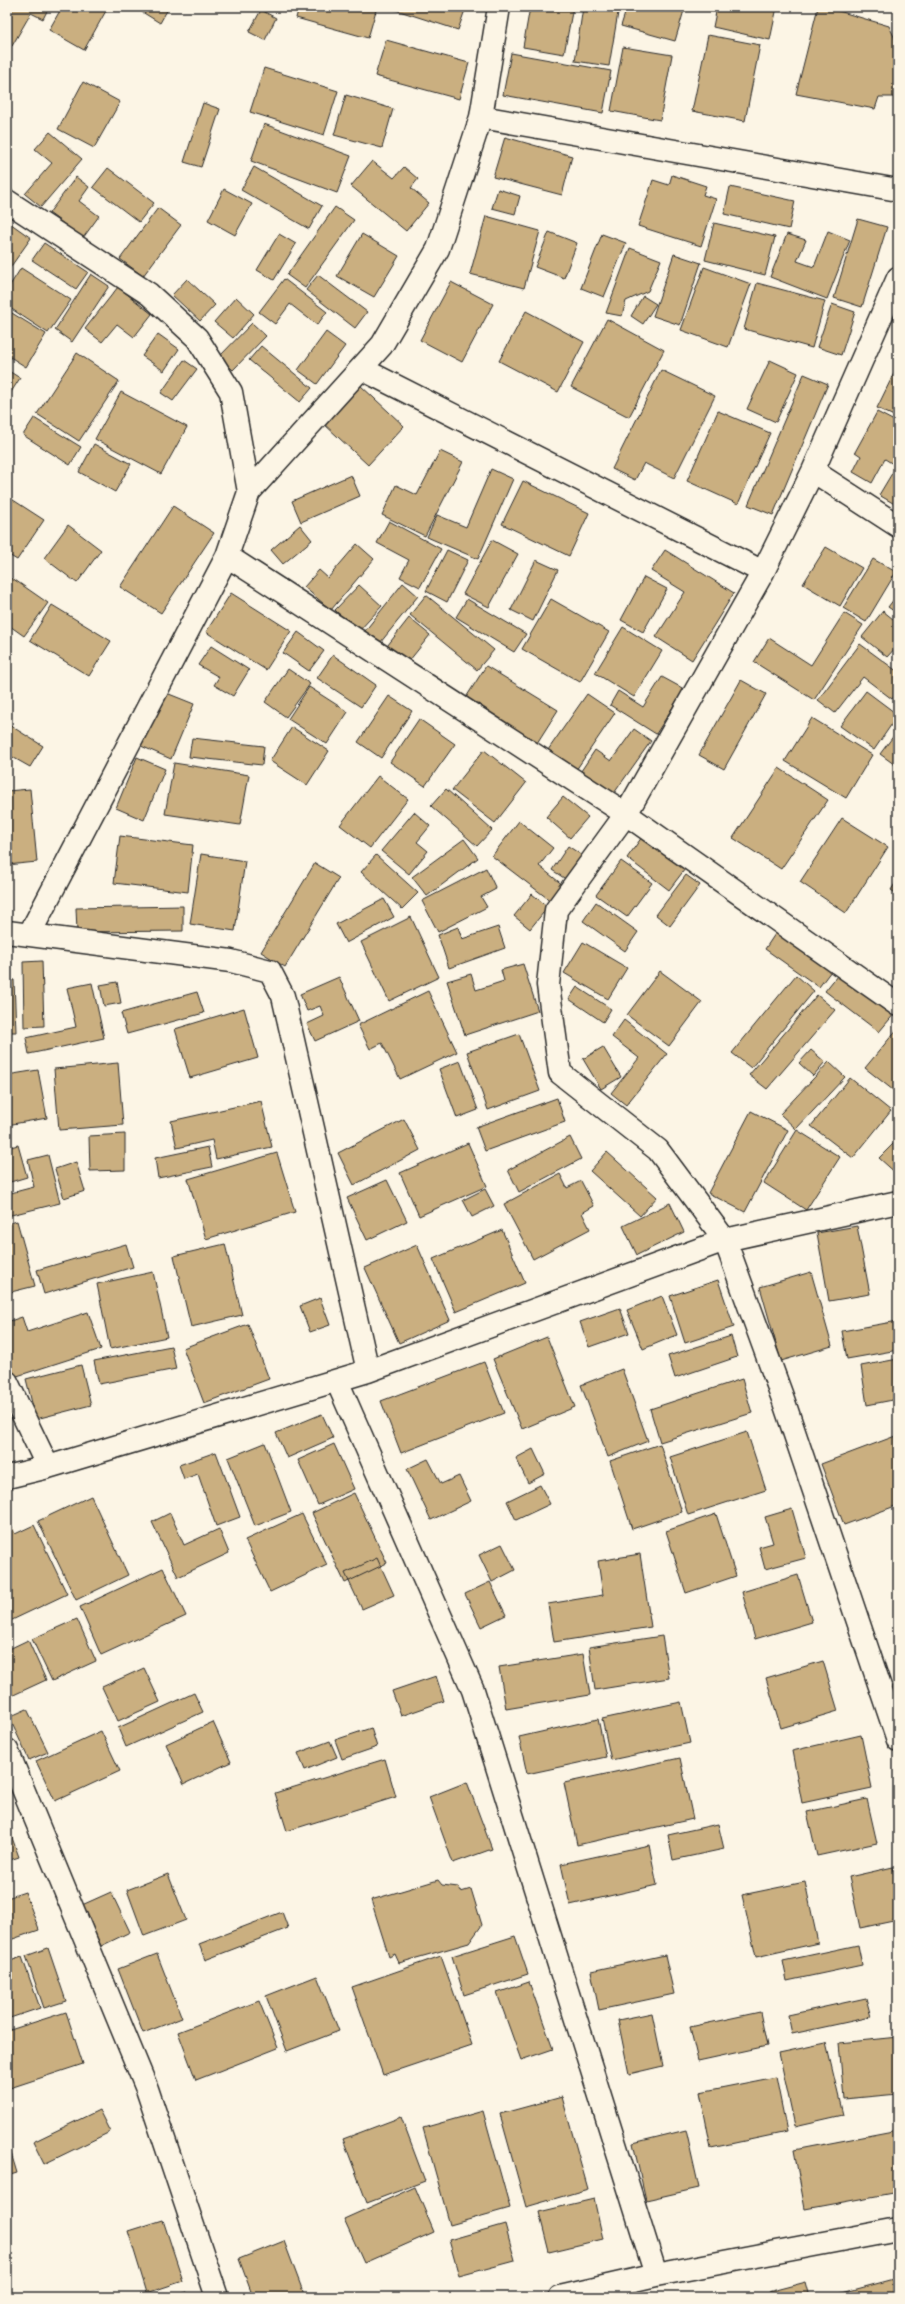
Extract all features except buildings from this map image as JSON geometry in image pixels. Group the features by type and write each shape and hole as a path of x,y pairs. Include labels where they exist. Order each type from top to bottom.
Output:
{"street":[{"path":"29,935 226,556 249,492 362,369 382,345 438,249 481,117 498,7"},
{"path":"481,117 898,190"},
{"path":"7,201 149,294 197,338 231,392 249,492"},
{"path":"898,278 813,471 763,572 626,814 556,910 548,985 560,1073 658,1150 725,1240 783,1399 898,1740"},
{"path":"362,369 763,572"},
{"path":"813,471 898,526"},
{"path":"226,556 626,814 898,1005"},
{"path":"7,932 232,961 270,971 283,996 368,1371"},
{"path":"7,1477 48,1467 368,1371 725,1240 898,1202"},
{"path":"336,1381 473,1690 656,2275"},
{"path":"7,1382 48,1467"},
{"path":"7,1750 147,2089 217,2297"},
{"path":"560,2297 590,2294 656,2275 898,2229"}]}
